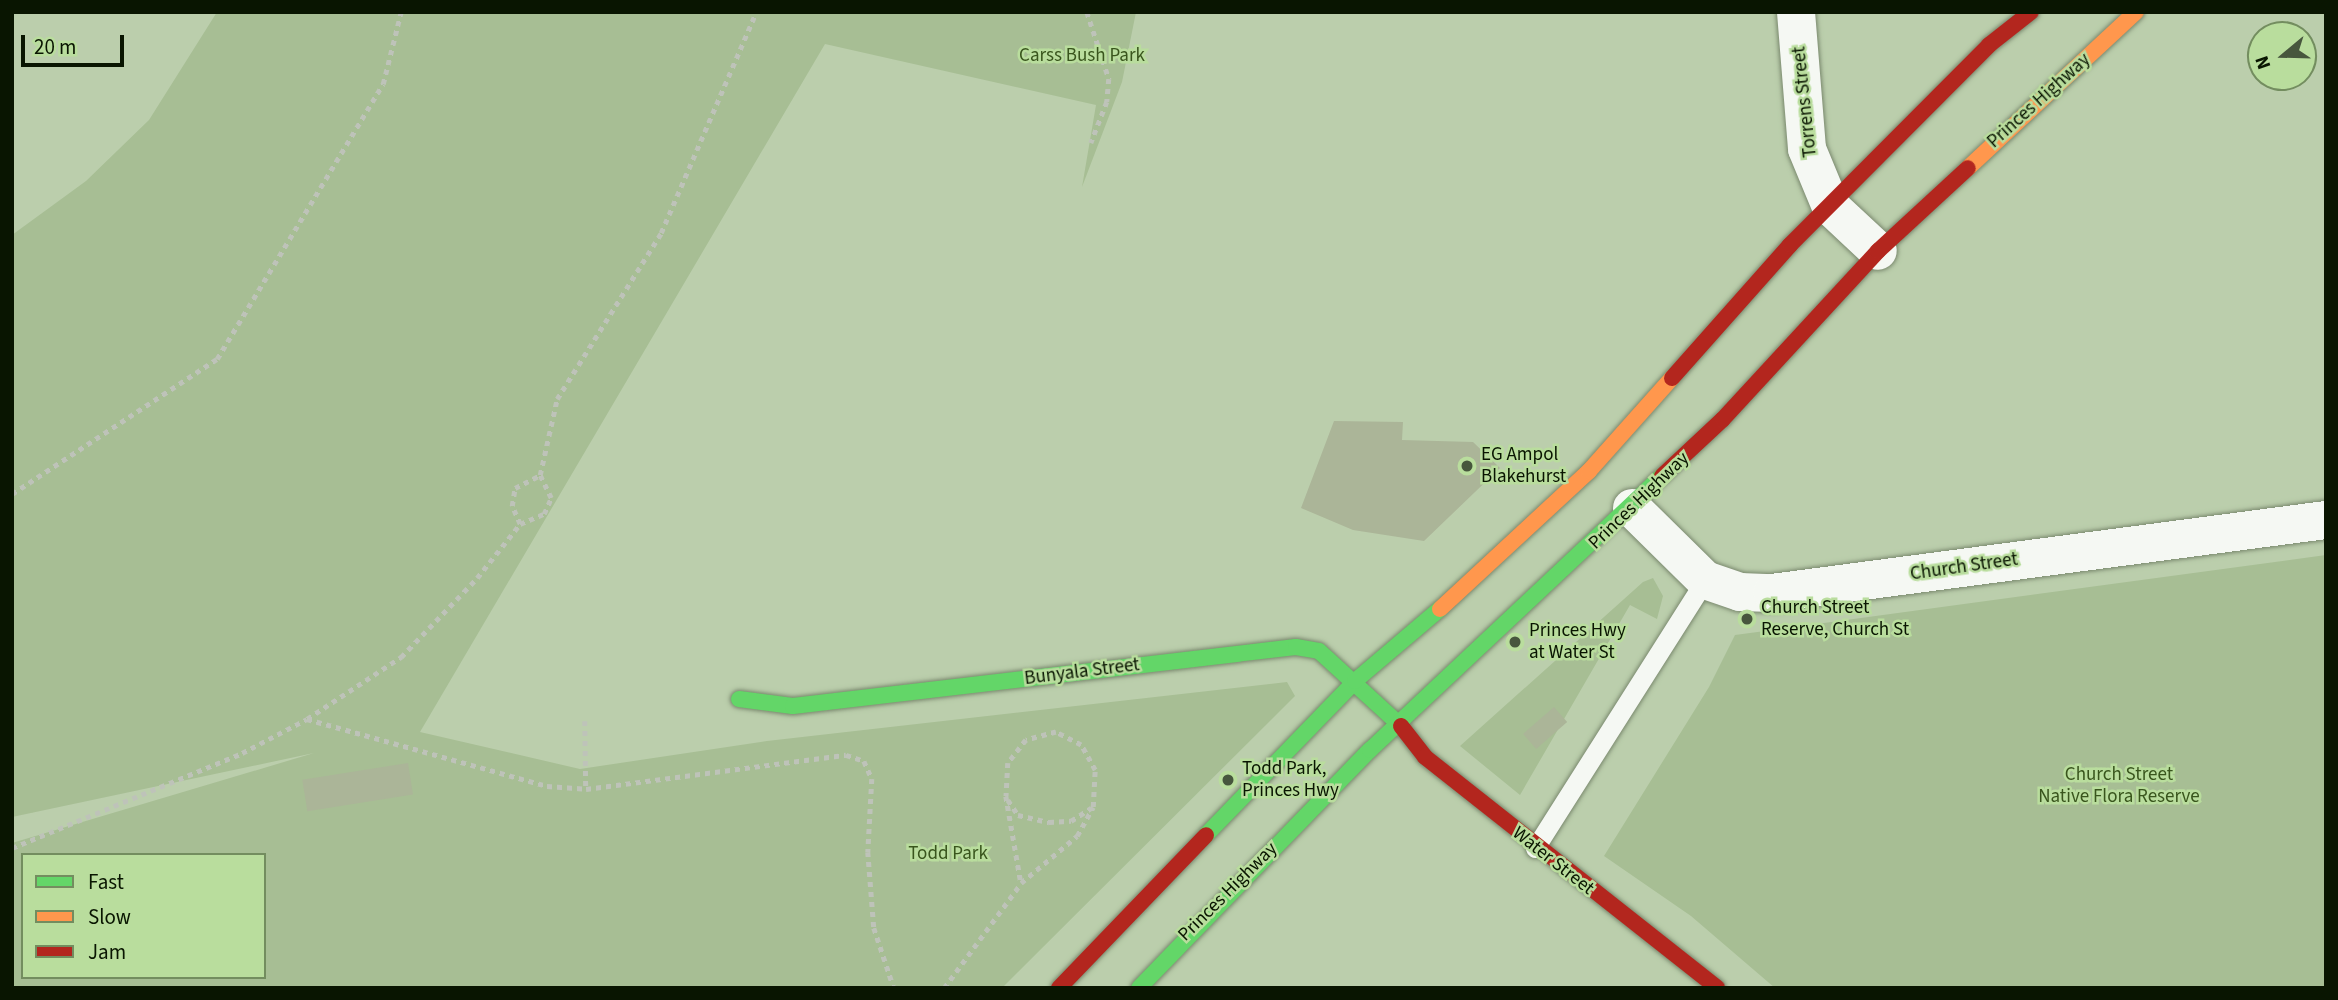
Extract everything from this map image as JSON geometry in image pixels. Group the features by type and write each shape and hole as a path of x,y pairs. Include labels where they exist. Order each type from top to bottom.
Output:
{"main road":[{"path":"1059,988 1355,681 1477,577 1589,471 1790,245 1831,207 1937,96 2031,12"},
{"name":"Princes Highway","path":"1139,988 1175,945 1398,723 1632,508 1723,419 1878,251 2136,12"},
{"name":"Bunyala Street","path":"739,699 793,706 1296,647 1319,651 1398,723"},
{"name":"Water Street","path":"1398,723 1425,757 1535,848 1717,988"}],"street":[{"name":"Torrens Street","path":"1796,12 1807,149 1831,207 1878,251"},
{"name":"Church Street","path":"1632,508 1705,580 1740,592 1772,593 2326,520"}],"lane":[{"path":"1535,848 1705,580"}],"path":[{"path":"12,494 218,359 383,84 401,12"},
{"path":"12,848 146,795 307,719 401,657 477,578 520,524 538,520 549,507 550,490 540,475 557,399 661,233 756,12"},
{"path":"1087,12 1109,79 1107,102 1091,143"},
{"path":"520,524 512,506 515,488 540,475"},
{"path":"307,719 434,751 511,779 586,789 846,755 864,761 872,779 868,852 874,928 894,988"},
{"path":"584,721 586,789"},
{"path":"944,988 1021,883 1077,836 1093,807 1095,770 1081,745 1056,732 1026,740 1008,764 1006,796 1021,883"},
{"path":"1006,796 1018,816 1049,822 1071,821 1093,807"}],"green space":[{"path":"217,12 1136,12 1122,82 1082,187 1096,105 825,44 420,732 580,769 767,741 1287,682 1295,696 1002,988 12,988 12,843 314,753 12,817 12,235 86,181 149,120"},
{"name":"Church Street Native Flora Reserve","path":"2326,555 2326,988 1775,988 1691,916 1604,856 1709,687 1735,635"},
{"path":"1653,578 1663,596 1657,619 1630,605 1520,795 1460,746 1643,582"}],"building":[{"path":"1334,421 1403,422 1402,440 1473,442 1500,468 1424,541 1353,530 1301,508"},
{"path":"1554,707 1567,722 1536,749 1523,734"},
{"path":"408,763 413,795 307,811 302,780"}],"traffic: fast":[{"path":"1139,988 1370,750 1662,476"},
{"path":"1206,835 1355,681 1440,609"},
{"path":"739,699 793,706 1296,647 1319,651 1401,726"}],"traffic: slow":[{"path":"1968,168 2136,12"},
{"path":"1440,609 1589,471 1672,378"}],"traffic: jam":[{"path":"1672,378 1790,245 1989,45 2031,12"},
{"path":"1662,476 1723,419 1878,251 1968,168"},
{"path":"1401,726 1425,757 1717,988"},
{"path":"1059,988 1206,835"}],"place":[{"name":"EG Ampol Blakehurst","path":"1467,466"},
{"name":"Church Street Reserve, Church St","path":"1747,619"},
{"name":"Princes Hwy at Water St","path":"1515,642"},
{"name":"Todd Park, Princes Hwy","path":"1228,780"}],"park label":[{"name":"Carss Bush Park","path":"1082,56"},
{"name":"Todd Park","path":"948,854"}]}
